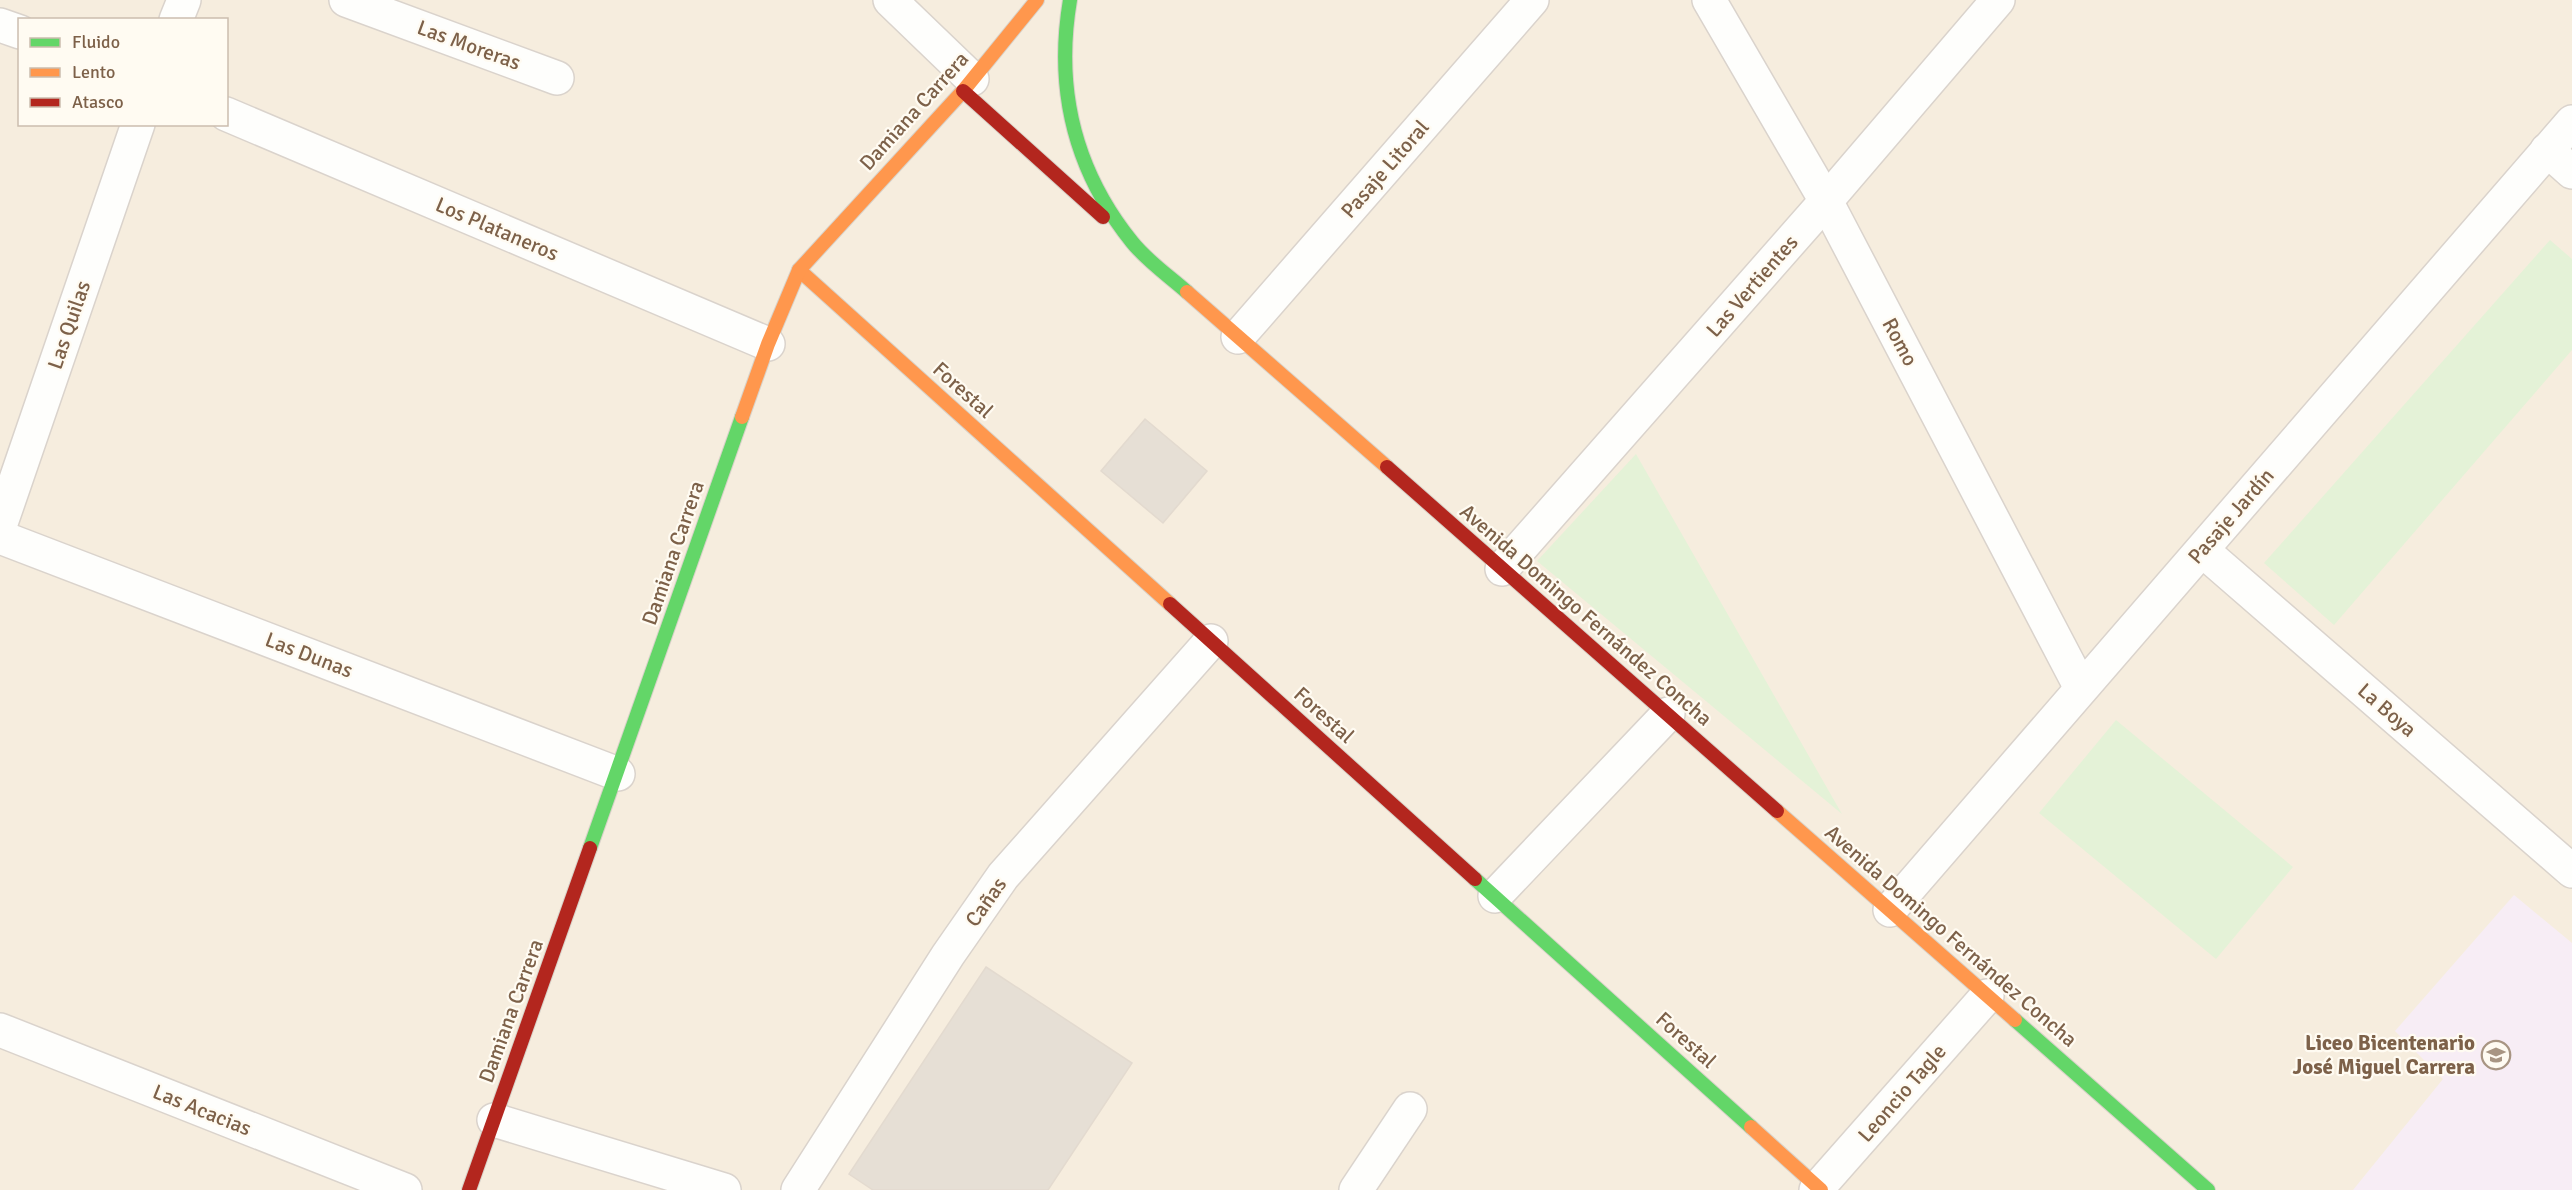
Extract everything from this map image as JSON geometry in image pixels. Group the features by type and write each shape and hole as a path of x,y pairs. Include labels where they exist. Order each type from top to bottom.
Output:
{"street":[{"path":"177,18 184,0"},
{"name":"Las Moreras","path":"346,0 557,78"},
{"path":"890,0 967,85 1133,244"},
{"name":"Damiana Carrera","path":"469,1190 618,774 768,344 799,270 967,85 1037,0"},
{"name":"Avenida Domingo Fernández Concha","path":"1070,0 1064,50 1066,92 1074,134 1089,173 1108,210 1133,244 2208,1190"},
{"name":"Pasaje Litoral","path":"1238,337 1532,0"},
{"name":"Romo","path":"1709,0 1826,201 2081,688"},
{"name":"Las Vertientes","path":"1502,569 1826,201 1998,0"},
{"path":"0,25 18,31"},
{"name":"Los Plataneros","path":"228,115 768,344"},
{"name":"Pasaje Jardín","path":"1890,910 2572,122"},
{"name":"Las Quilas","path":"0,526 137,126"},
{"path":"2547,150 2572,172"},
{"name":"Forestal","path":"799,270 1819,1189"},
{"name":"Las Dunas","path":"0,537 618,774"},
{"name":"La Boya","path":"2202,550 2572,871"},
{"name":"Cañas","path":"798,1190 948,955 1003,876 1212,641"},
{"path":"1495,897 1668,714"},
{"name":"Leoncio Tagle","path":"1819,1189 1987,996"},
{"name":"Las Acacias","path":"0,1030 405,1190"},
{"path":"1356,1190 1410,1109"},
{"path":"494,1120 724,1190"}],"shaded area":[{"path":"0,0 2572,0 2572,1190 0,1190"},
{"name":"Liceo Bicentenario José Miguel Carrera","path":"2514,895 2572,943 2572,1190 2353,1190 2443,1079 2395,1031"}],"green space":[{"path":"2550,240 2572,259 2572,350 2334,625 2264,563"},
{"path":"1636,454 1842,814 1537,561"},
{"path":"2116,720 2293,867 2216,959 2039,813"}],"building":[{"path":"1145,419 1207,471 1163,523 1101,471"},
{"path":"986,967 1132,1063 1048,1190 873,1190 849,1174"}],"traffic: fast":[{"path":"1070,0 1065,65 1068,97 1083,158 1112,215 1132,242 1151,262 1187,292"},
{"path":"590,848 742,417"},
{"path":"1475,879 1751,1127"},
{"path":"2015,1020 2208,1190"}],"traffic: slow":[{"path":"742,417 768,344 799,270 963,91 1037,0"},
{"path":"799,270 1170,604"},
{"path":"1187,292 1387,467"},
{"path":"1777,811 2015,1020"},
{"path":"1751,1127 1821,1190"}],"traffic: jam":[{"path":"963,91 1103,217"},
{"path":"1387,467 1777,811"},
{"path":"1170,604 1475,879"},
{"path":"469,1190 590,848"}],"place":[{"name":"Liceo Bicentenario José Miguel Carrera","path":"2496,1055"}]}
